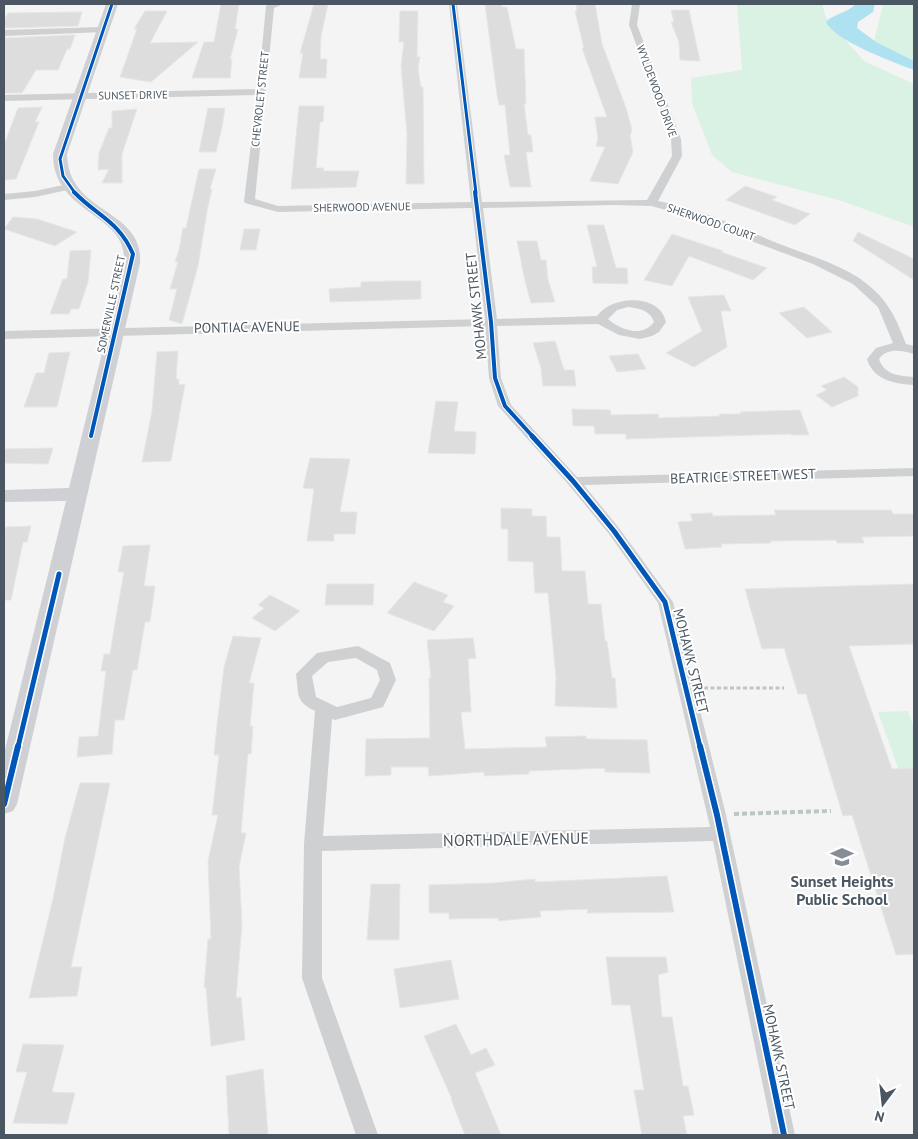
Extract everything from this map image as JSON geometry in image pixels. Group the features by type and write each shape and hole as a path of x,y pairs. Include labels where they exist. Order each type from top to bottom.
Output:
{"street":[{"name":"SOMERVILLE STREET","path":"4,804 132,263 133,254 129,241 120,228 82,201 68,187 61,172 60,154 112,4"},
{"name":"CHEVROLET STREET","path":"249,202 270,6 279,4"},
{"name":"MOHAWK STREET","path":"453,4 491,322 495,378 505,406 573,481 614,531 665,602 718,824 784,1135"},
{"name":"WYLDEWOOD DRIVE","path":"636,4 633,25 676,139 677,156 651,203"},
{"path":"4,32 102,30"},
{"name":"SUNSET DRIVE","path":"4,98 262,92"},
{"path":"4,197 36,194 68,187"},
{"name":"SHERWOOD AVENUE","path":"249,202 278,209 476,205"},
{"name":"SHERWOOD COURT","path":"476,205 651,203 676,209 734,229 840,272 860,285 879,301 895,329 900,346"},
{"name":"PONTIAC AVENUE","path":"4,335 601,320"},
{"path":"914,350 900,346 880,350 873,359 874,364 885,375 914,381"},
{"name":"BEATRICE STREET WEST","path":"573,481 914,471"},
{"path":"4,496 77,494"},
{"path":"358,652 384,667 388,680 378,703 335,714 324,709 308,700 304,674 323,657 358,652"},
{"path":"324,709 313,844 312,978 367,1135"},
{"name":"NORTHDALE AVENUE","path":"313,844 718,824"}],"path":[{"path":"686,688 784,688"},
{"path":"718,824 831,811"}],"green space":[{"path":"737,4 822,4 826,18 837,24 840,34 864,61 914,84 914,227 842,201 732,172 712,155 692,103 691,78 742,70"},
{"path":"883,4 914,4 914,60 898,56 874,41"},
{"path":"908,711 914,728 914,768 898,768 878,712"}],"water":[{"path":"855,4 875,4 873,12 858,22 857,28 876,42 914,61 914,70 852,43 832,29 826,22"}],"building":[{"path":"221,4 239,4 235,29 238,29 230,59 232,59 230,78 192,78 204,42 214,42"},
{"path":"314,4 328,4 321,36 320,59 327,59 326,78 299,78 303,53 300,53"},
{"path":"485,4 502,4 502,7 507,7 516,49 524,49 526,104 524,104 528,135 531,135 533,152 526,152 531,187 510,187 504,155 510,155 505,105 499,105"},
{"path":"576,4 595,4 602,44 626,108 632,130 630,136 633,152 618,184 590,181 605,147 596,146 598,139 595,117 607,117 582,48 584,48 575,11 577,11"},
{"path":"671,10 689,10 700,61 680,60 679,42 671,22 674,22"},
{"path":"145,11 167,11 150,43 198,42 151,82 120,77 137,29 134,29"},
{"path":"400,11 418,11 417,57 420,57 418,69 421,87 423,87 424,184 406,184 407,134 401,66 404,42 399,42"},
{"path":"82,12 78,26 4,28 4,20 8,13"},
{"path":"75,35 70,49 67,49 58,70 36,70 22,93 4,93 4,38"},
{"path":"299,106 324,106 323,122 320,122 316,168 324,168 323,171 359,171 356,187 291,189"},
{"path":"42,107 35,122 39,122 16,179 4,180 4,145 18,108"},
{"path":"208,108 225,108 222,127 216,152 199,152"},
{"path":"137,109 122,154 122,183 102,183 109,169 98,170 99,153 109,128 112,128 112,111"},
{"path":"199,169 216,169 210,189 212,189 198,266 182,324 169,320 177,289 170,289 178,262 175,262 183,228 186,228"},
{"path":"745,186 777,197 772,200 810,214 795,225 726,200"},
{"path":"13,217 37,219 77,232 55,246 4,229"},
{"path":"587,225 604,225 616,268 627,268 628,284 593,283 592,267 597,267"},
{"path":"244,229 260,229 256,250 240,250"},
{"path":"858,232 914,259 914,280 853,241"},
{"path":"672,234 767,268 753,280 689,256 672,286 644,280"},
{"path":"517,241 537,241 541,260 546,260 548,280 555,302 531,303"},
{"path":"91,250 88,282 79,309 71,309 69,314 50,314 63,279 67,279 70,251"},
{"path":"421,281 421,299 330,302 329,289 361,287 361,282"},
{"path":"724,295 731,311 721,311 727,347 694,367 666,353 702,331 688,297"},
{"path":"804,307 832,332 807,338 779,313"},
{"path":"555,341 564,370 574,370 576,386 543,386 541,368 533,343"},
{"path":"178,351 176,379 179,379 179,385 185,384 171,461 142,462 152,411 157,352"},
{"path":"70,352 57,407 24,407 36,373 44,373 49,353"},
{"path":"638,354 646,369 617,372 609,356"},
{"path":"844,377 858,387 858,396 832,407 816,395 827,390 821,386"},
{"path":"436,401 458,402 454,431 476,432 475,454 428,453"},
{"path":"572,409 610,410 611,415 658,414 659,418 800,410 809,435 626,439 626,434 595,434 594,426 573,426"},
{"path":"53,448 48,464 4,463 4,449"},
{"path":"310,458 350,459 340,512 357,512 355,534 334,534 334,541 307,541 314,489 303,488"},
{"path":"501,508 532,509 532,516 546,516 547,537 560,537 562,571 585,571 588,604 601,604 612,678 615,678 617,708 555,706 556,677 548,593 535,593 533,562 508,561 508,529 501,529"},
{"path":"774,510 891,510 893,514 914,514 914,536 862,537 864,543 837,543 836,540 770,541 771,543 721,544 722,547 685,549 678,522 693,521 690,514 712,513 713,516 776,515"},
{"path":"31,526 27,542 23,542 11,600 4,600 4,533 6,527"},
{"path":"150,545 144,586 155,586 150,622 145,622 137,670 133,670 124,720 115,720 112,754 77,757 79,737 98,736 106,671 101,671 104,654 110,654 124,572 118,572 123,546"},
{"path":"414,582 448,595 443,602 454,606 434,631 387,613"},
{"path":"327,584 374,584 373,605 325,605"},
{"path":"914,584 914,644 849,646 892,769 914,768 914,954 896,955 852,815 843,816 806,694 798,694 784,648 762,649 745,589"},
{"path":"270,595 300,611 275,631 252,618 264,608 258,605"},
{"path":"233,636 261,638 249,683 254,683 250,726 253,726 251,754 248,754 241,833 246,833 239,867 242,924 236,998 241,997 245,1040 211,1046 206,988 204,988 208,939 211,939 208,861 218,815 212,815 219,755 214,755 217,725 224,667"},
{"path":"473,638 476,658 468,659 471,712 461,712 465,749 547,747 545,737 586,736 586,739 647,740 650,773 605,772 605,768 529,771 529,774 484,776 484,772 429,776 428,767 391,767 391,775 365,776 366,739 430,738 429,678 431,678 427,640"},
{"path":"80,783 110,783 71,967 82,967 77,996 29,998 53,899 65,838"},
{"path":"667,876 674,912 587,913 588,909 540,911 541,917 498,921 498,918 449,919 449,913 429,913 429,885 493,883 535,879 535,882"},
{"path":"371,884 400,884 399,940 367,940"},
{"path":"606,957 666,957 668,972 658,975 662,1017 672,1017 683,1086 688,1086 694,1115 683,1116 687,1135 642,1135 634,1090 644,1090 630,1005 612,1005"},
{"path":"451,960 459,999 400,1008 394,969"},
{"path":"456,1024 471,1055 486,1048 495,1065 475,1073 501,1135 465,1135 452,1099 424,1036"},
{"path":"23,1044 64,1045 52,1092 75,1093 67,1124 13,1123 27,1072 16,1072"},
{"path":"263,1069 268,1135 229,1135 226,1076"}],"cycle path":[{"path":"91,436 133,254 127,239 117,227 70,189 63,176 60,159 112,4"},
{"path":"453,4 491,322 495,378 505,406 573,481 614,531 665,602 717,815 784,1135"},
{"path":"4,804 59,574"}],"place":[{"name":"Sunset Heights Public School","path":"842,857"}]}
